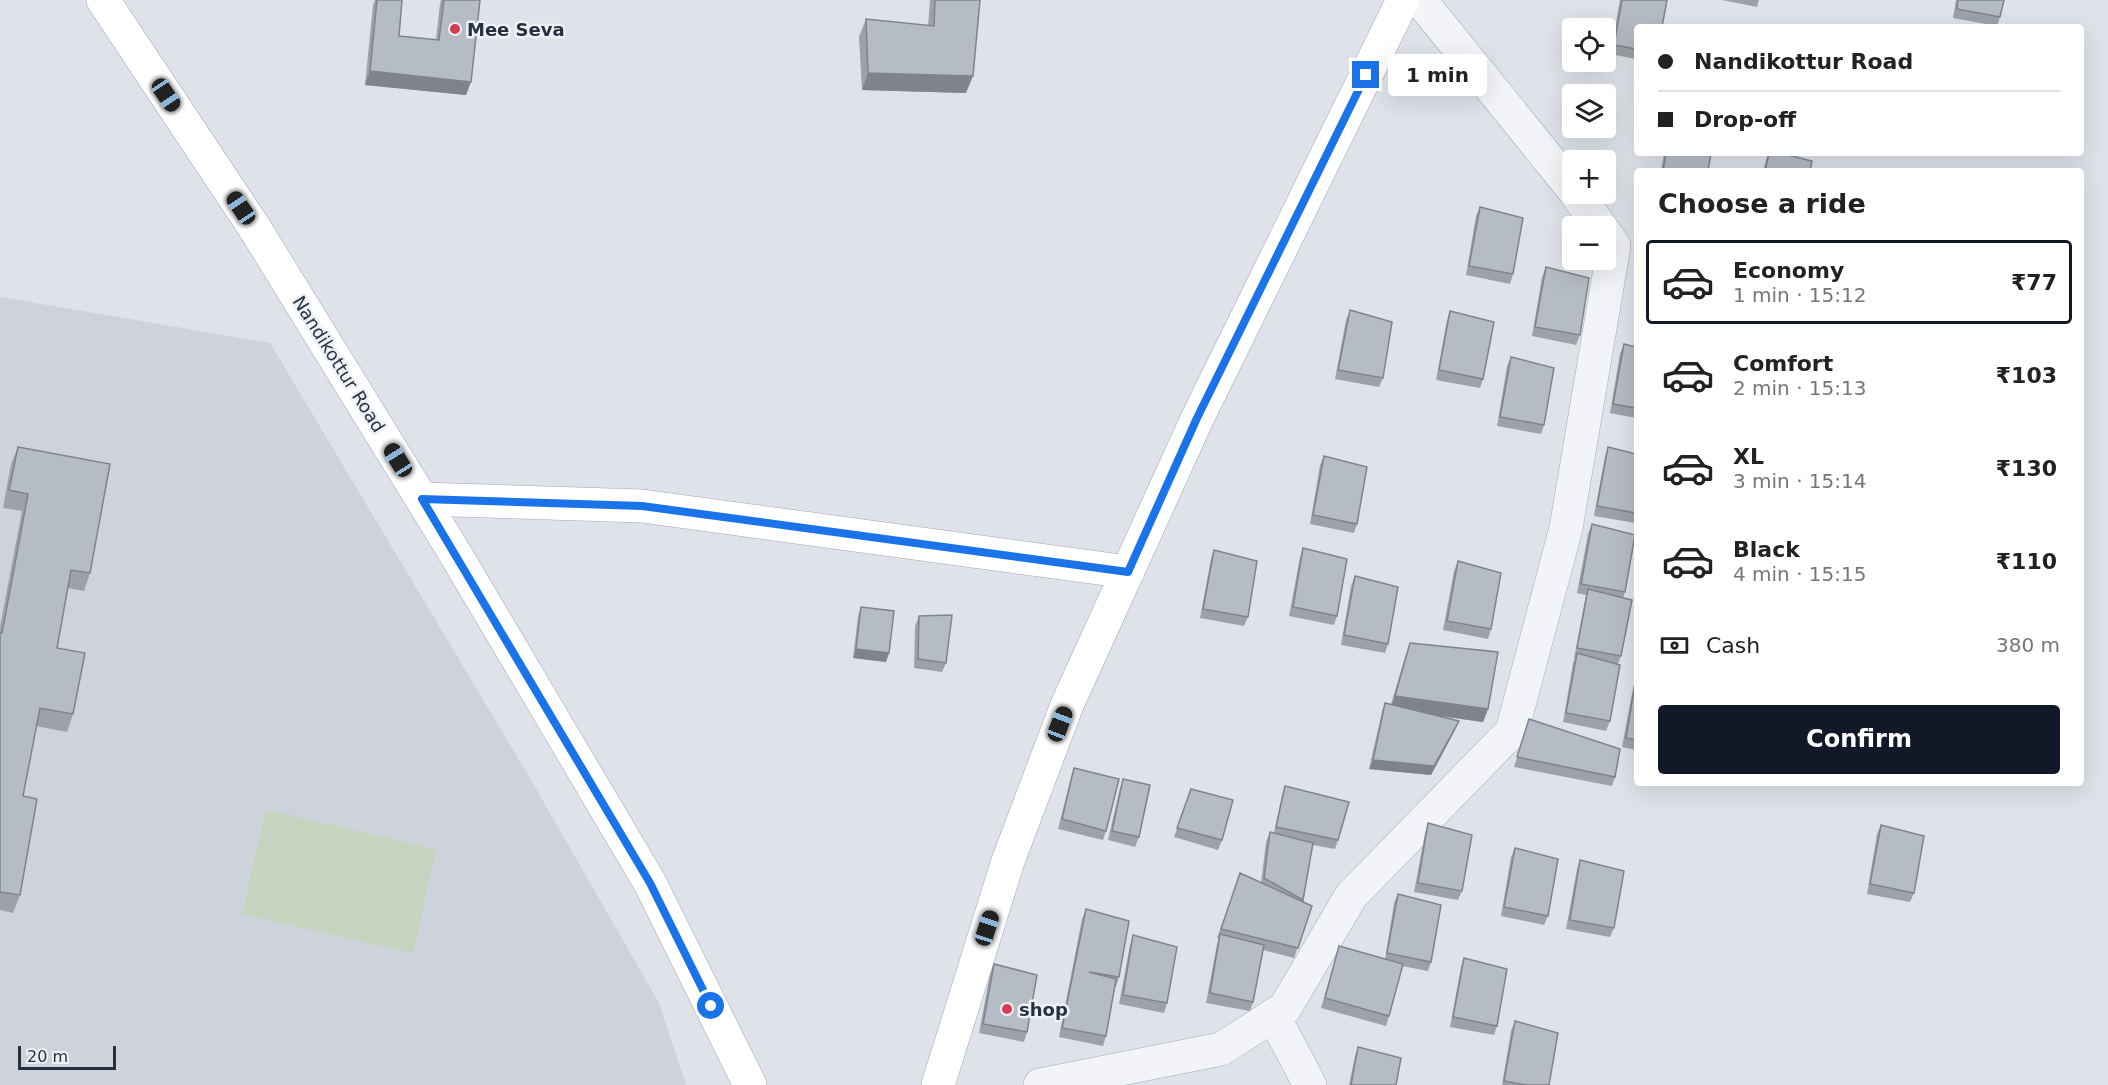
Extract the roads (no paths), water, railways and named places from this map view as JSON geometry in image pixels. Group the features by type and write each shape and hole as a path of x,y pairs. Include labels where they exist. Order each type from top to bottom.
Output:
{"main road":[{"name":"Nandikottur Road","path":"103,0 254,227 422,499 650,883 750,1085"},
{"path":"938,1085 1008,861 1067,705 1197,418 1403,0"},
{"path":"422,499 642,506 1128,572"}],"street":[{"path":"1420,0 1562,176"},
{"path":"1040,1085 1084,1081 1221,1049 1285,1008 1351,896 1512,731 1566,528 1610,270"},
{"path":"1273,1016 1310,1085"}],"place":[{"name":"Mee Seva","path":"455,29"},
{"name":"shop","path":"1007,1009"}]}
